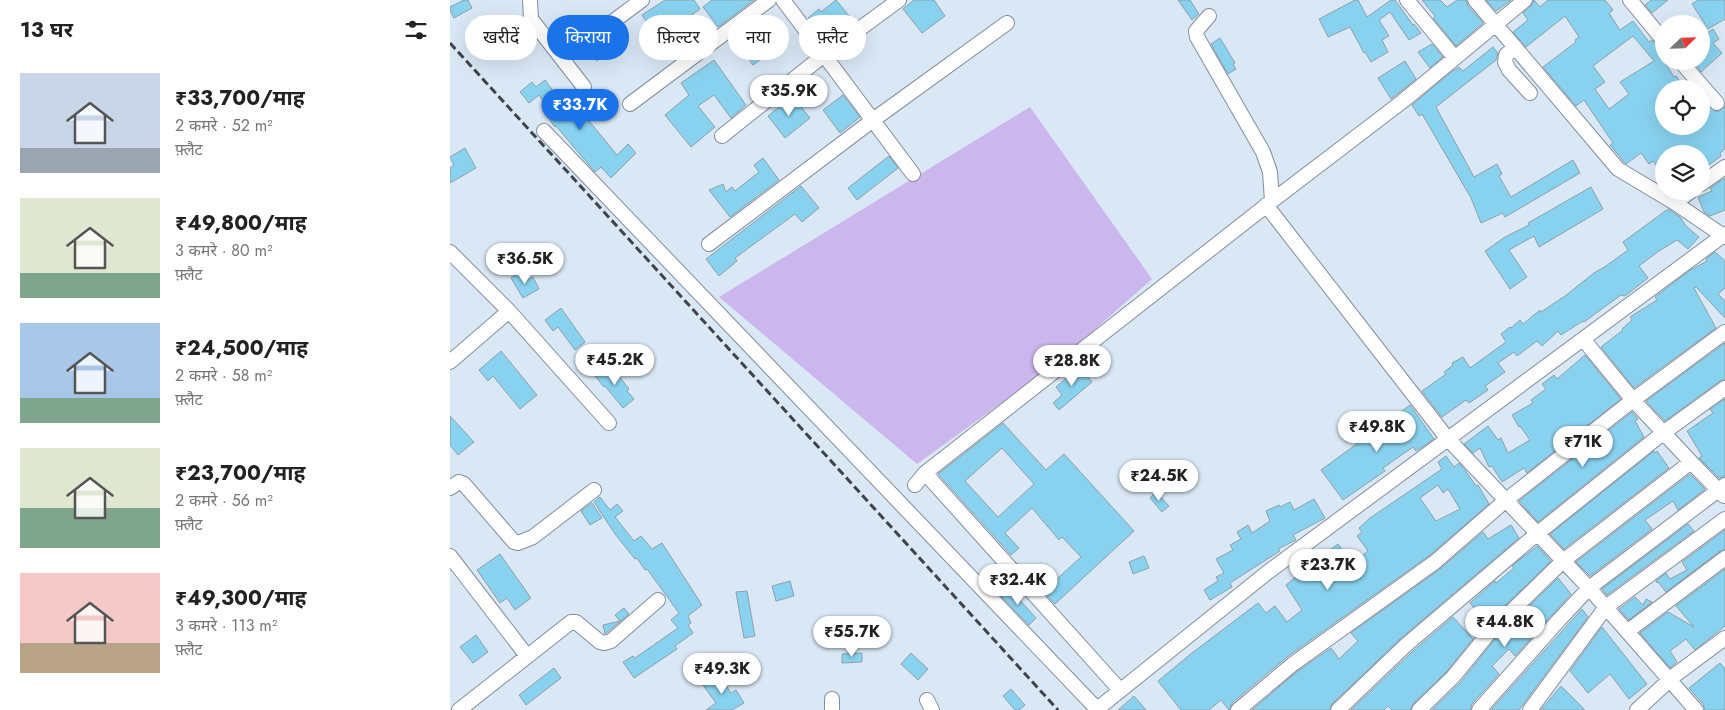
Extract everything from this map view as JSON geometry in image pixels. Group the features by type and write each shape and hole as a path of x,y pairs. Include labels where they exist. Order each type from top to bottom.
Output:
{"street":[{"path":"530,0 531,19 584,87"},
{"path":"622,15 642,0"},
{"path":"630,104 769,0"},
{"path":"783,0 799,21"},
{"path":"866,24 899,0"},
{"path":"1407,0 1455,58"},
{"path":"544,131 1097,710 1268,572 1582,338 1724,235 1618,169 1475,0"},
{"path":"915,485 925,474 1403,100 1525,0"},
{"path":"1630,0 1655,30"},
{"path":"1209,16 1196,31 1197,37 1263,152 1270,172 1269,203 1447,438 1589,588 1696,710"},
{"path":"709,244 873,120 1007,23"},
{"path":"1515,47 1506,56 1505,62 1530,93"},
{"path":"722,136 818,60"},
{"path":"828,60 913,174"},
{"path":"1688,70 1717,103"},
{"path":"1710,178 1725,167"},
{"path":"1675,203 1679,200"},
{"path":"450,252 509,311 609,423"},
{"path":"450,362 509,311"},
{"path":"1238,710 1293,664 1435,562 1505,500 1633,400 1725,332"},
{"path":"1479,710 1589,588 1723,490 1691,462 1663,433 1582,338"},
{"path":"1338,710 1406,644 1538,533 1663,433 1725,388"},
{"path":"1419,710 1453,677 1489,633 1563,561 1691,462"},
{"path":"925,474 1120,690"},
{"path":"450,488 459,482 464,484 514,542 518,543 533,537 594,490"},
{"path":"1530,710 1606,607 1725,519"},
{"path":"450,556 527,656"},
{"path":"1628,632 1725,558"},
{"path":"458,710 571,622 576,622 600,642 604,643 611,641 658,600"},
{"path":"1637,710 1670,679 1725,638"}],"shaded area":[{"path":"1030,107 1152,279 1058,362 917,464 719,297"}],"building":[{"path":"468,0 472,8 454,18 450,7"},
{"path":"665,0 694,0 700,9 692,15 642,15"},
{"path":"712,0 754,0 734,15 728,15 728,20 718,27 718,15 709,15 703,7"},
{"path":"836,0 848,15 812,15 819,9 821,12"},
{"path":"914,0 934,0 945,16 922,33 903,9"},
{"path":"1178,0 1190,0 1199,14 1192,20"},
{"path":"1358,0 1367,17 1391,0 1395,0 1421,33 1409,40 1390,12 1379,20 1389,36 1382,40 1388,52 1371,62 1350,27 1328,37 1319,19"},
{"path":"1422,0 1440,0 1447,7 1457,0 1466,0 1468,6 1483,23 1456,46 1433,18 1435,16"},
{"path":"1486,0 1511,0 1496,11"},
{"path":"1534,0 1540,7 1548,0 1605,0 1613,10 1609,13 1620,30 1633,21 1649,42 1652,40 1655,43 1655,70 1670,70 1679,80 1655,80 1655,135 1710,135 1710,106 1715,111 1719,111 1725,106 1725,149 1720,153 1721,156 1710,164 1710,145 1655,145 1655,164 1653,161 1649,164 1641,153 1626,164 1610,145 1613,143 1584,100 1576,106 1543,67 1576,42 1575,40 1579,37 1565,16 1526,47 1513,32 1528,20 1523,13 1531,6","holes":["1633,36 1654,61 1620,82 1629,94 1609,109 1595,89 1605,82 1593,66"]},
{"path":"1651,0 1668,0 1652,13 1645,5"},
{"path":"1698,0 1725,0 1725,19 1710,28 1710,15 1699,15 1692,4"},
{"path":"1713,29 1719,39 1713,43 1722,53 1710,64 1710,31"},
{"path":"1220,38 1235,63 1233,64 1236,69 1228,74 1211,44"},
{"path":"1432,44 1443,57 1430,68 1418,52"},
{"path":"1493,47 1498,53 1496,60 1436,107 1474,177 1497,164 1502,174 1499,176 1511,197 1573,160 1580,173 1505,217 1503,213 1481,223 1471,198 1422,114 1419,116 1412,105 1450,73 1459,67 1463,71"},
{"path":"714,60 746,105 731,118 714,95 698,106 715,127 691,147 665,115 689,95 681,83"},
{"path":"749,60 760,60 753,65"},
{"path":"1405,61 1416,79 1391,99 1378,78"},
{"path":"545,80 570,113 580,105 587,114 585,116 617,155 628,144 636,153 611,178 601,167 595,172 555,127 546,115 551,112 539,95 529,103 520,92 532,82 536,87"},
{"path":"843,95 860,117 840,133 823,110"},
{"path":"792,96 810,118 785,138 768,116"},
{"path":"465,148 476,168 450,183 450,168 454,165 450,157"},
{"path":"889,156 898,168 857,200 848,188"},
{"path":"763,158 779,180 730,217 709,190 723,184 726,192 732,187 735,191 759,172 754,165"},
{"path":"1725,178 1725,210 1710,216 1704,212 1699,200 1710,200 1710,192 1712,191 1710,188"},
{"path":"801,186 819,208 802,222 795,214 735,258 737,261 719,276 706,259"},
{"path":"1591,187 1603,209 1539,247 1534,236 1509,250 1527,277 1510,289 1485,251 1505,237 1529,225 1528,223"},
{"path":"1668,209 1680,217 1686,226 1699,237 1688,249 1677,240 1659,251 1639,266 1648,278 1625,296 1621,295 1584,322 1561,335 1558,331 1542,346 1537,341 1517,356 1514,352 1498,363 1505,372 1485,386 1488,390 1469,403 1466,400 1442,417 1422,391 1446,374 1444,372 1453,365 1452,363 1463,357 1470,368 1506,342 1501,334 1520,320 1523,324 1540,310 1541,312 1565,296 1628,250 1623,242"},
{"path":"1715,252 1725,261 1725,288 1718,294 1725,301 1725,318 1696,287 1694,288 1716,328 1634,388 1601,347 1623,330 1632,320 1630,317 1657,300 1655,297 1689,271 1707,261 1706,259"},
{"path":"520,272 525,281 533,277 539,289 523,298 511,278"},
{"path":"561,308 585,342 575,350 558,327 553,331 545,320"},
{"path":"1725,343 1725,379 1665,421 1646,401"},
{"path":"501,351 537,395 520,409 493,376 488,381 479,370"},
{"path":"1585,355 1621,399 1527,473 1524,468 1502,482 1492,466 1489,467 1480,448 1473,453 1464,444 1488,426 1498,440 1501,438 1508,453 1530,440 1512,415 1533,403 1531,400 1546,389 1542,384 1554,375 1557,379"},
{"path":"610,365 629,389 627,391 634,399 623,408 595,376"},
{"path":"1080,367 1092,382 1059,410 1053,403 1062,395 1056,387"},
{"path":"1725,399 1725,476 1719,478 1699,458 1702,456 1687,431 1713,413 1710,409"},
{"path":"1410,405 1434,439 1416,451 1413,447 1383,468 1385,471 1343,500 1321,470"},
{"path":"1632,412 1638,419 1635,421 1644,437 1538,522 1519,501"},
{"path":"450,416 474,442 458,455 450,445"},
{"path":"1003,423 1046,470 1064,454 1134,531 1055,604 1032,579 1037,575 1048,587 1081,557 1062,537 1059,540 1032,508 1005,533 1019,548 1011,555 938,474","holes":["1002,448 1034,484 998,517 965,481"]},
{"path":"1654,451 1655,453 1657,451 1669,468 1564,549 1550,534"},
{"path":"1446,456 1454,467 1459,463 1476,486 1478,485 1489,504 1430,555 1287,657 1232,703 1229,710 1221,700 1209,710 1181,710 1158,681 1258,603 1266,613 1275,606 1287,622 1302,610 1286,585 1302,572 1301,570 1338,544 1353,564 1368,551 1357,536 1362,532 1359,528 1370,518 1442,469 1438,462","holes":["1438,485 1443,493 1448,489 1460,509 1436,521 1420,498"]},
{"path":"1182,466 1194,480 1186,486 1175,472"},
{"path":"1690,474 1705,489 1678,510 1673,501 1645,520 1652,529 1590,576 1576,562"},
{"path":"1156,492 1169,506 1162,512 1150,498"},
{"path":"600,497 610,510 617,504 623,511 615,517 634,541 641,536 652,549 662,543 702,605 688,616 691,623 688,625 693,633 675,646 677,649 634,678 623,662 633,656 635,658 678,628 671,620 679,613 647,569 645,570 637,558 635,559 615,534 594,502"},
{"path":"1314,499 1325,518 1293,535 1296,540 1278,549 1280,551 1230,583 1232,587 1210,600 1204,590 1218,581 1216,577 1224,573 1216,559 1233,550 1230,545 1241,539 1237,532 1248,525 1252,533 1270,521 1266,511 1279,505 1280,507 1290,502 1294,510"},
{"path":"592,503 602,518 590,525 581,511"},
{"path":"1688,524 1694,531 1607,595 1602,589"},
{"path":"1511,525 1519,538 1400,639 1332,704 1329,710 1252,710 1298,671 1331,648 1339,659 1358,641 1351,633 1440,569 1483,532 1488,539"},
{"path":"1725,530 1725,549 1666,592 1657,583 1656,581 1666,573 1670,579 1687,570 1682,562"},
{"path":"1537,546 1551,561 1487,623 1470,603 1495,581 1496,583 1514,568 1512,566"},
{"path":"500,554 531,598 515,610 507,598 500,603 477,570"},
{"path":"1144,556 1149,568 1133,574 1129,562"},
{"path":"1725,569 1725,626 1695,650 1686,639 1670,651 1677,662 1670,668 1640,633 1668,612 1694,627 1676,606"},
{"path":"1558,578 1571,594 1515,656 1509,649 1492,666 1499,674 1472,704 1470,710 1432,710 1460,683 1495,639"},
{"path":"790,581 794,596 776,601 772,586"},
{"path":"1009,588 1036,618 1029,625 1001,596"},
{"path":"747,591 755,636 744,638 736,592"},
{"path":"1635,597 1643,605 1646,599 1652,602 1629,620 1619,609"},
{"path":"624,608 629,614 605,634 603,625 620,621 615,615"},
{"path":"1582,609 1588,617 1519,710 1491,710"},
{"path":"1453,617 1473,639 1447,671 1413,704 1410,710 1392,710 1388,706 1384,710 1351,710 1412,652"},
{"path":"1602,627 1647,684 1629,699 1610,674 1588,693 1570,671"},
{"path":"476,635 488,652 473,663 460,647"},
{"path":"862,653 862,662 842,663 842,654"},
{"path":"911,653 928,669 918,680 901,664"},
{"path":"1720,663 1725,669 1725,710 1705,710 1703,704 1689,688"},
{"path":"554,668 561,678 526,705 519,695"},
{"path":"718,674 731,693 736,690 744,703 732,710 706,710 716,703 703,685"},
{"path":"1561,686 1585,710 1541,710"},
{"path":"1011,689 1025,705 1019,710 1015,710 1003,696"},
{"path":"1134,696 1146,710 1118,710"}],"railway":[{"path":"450,43 1058,710"}]}
